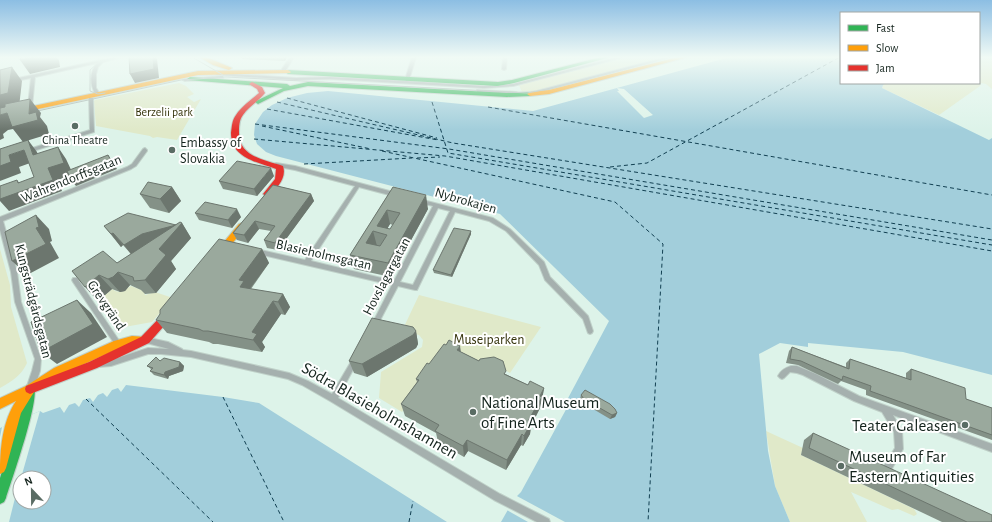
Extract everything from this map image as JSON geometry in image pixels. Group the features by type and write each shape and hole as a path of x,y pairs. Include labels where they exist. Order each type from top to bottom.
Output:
{"street":[{"path":"30,108 32,81"},
{"path":"22,153 92,131 94,81"},
{"path":"17,114 160,81"},
{"path":"17,114 169,81"},
{"path":"17,114 30,108 177,81"},
{"path":"242,81 252,84 262,90 261,94 242,112 237,120 235,128 236,143 241,151 249,157 402,197"},
{"path":"252,84 275,81"},
{"path":"235,128 249,110 285,81"},
{"path":"294,81 308,84 519,95 549,92 587,81"},
{"path":"312,81 527,93 577,81"},
{"path":"387,81 484,87 501,86 520,81"},
{"path":"452,81 506,83 512,81"},
{"name":"Wahrendorffsgatan","path":"0,220 129,168 134,165 145,150"},
{"path":"260,202 279,179 281,172 280,168 276,165"},
{"path":"307,262 358,185"},
{"name":"Nybrokajen","path":"416,200 490,219 508,230 542,264 547,278 586,318 590,331"},
{"name":"Hovslagargatan","path":"370,333 436,206"},
{"name":"Blasieholmsgatan","path":"250,249 415,288 453,210"},
{"name":"Kungsträdgårdsgatan","path":"0,220 14,272 18,302 38,359 30,389"},
{"path":"214,260 231,244 246,220"},
{"name":"Grevgränd","path":"75,280 118,344"},
{"path":"145,340 155,331 175,307"},
{"name":"Södra Blasieholmshamnen","path":"30,389 58,371 118,344 132,340 145,340 168,345 184,353"},
{"name":"Södra Blasieholmshamnen","path":"30,389 93,364 145,340"},
{"name":"Södra Blasieholmshamnen","path":"93,364 111,363 153,350 184,353 289,376 305,383 333,399 498,497 546,522"},
{"path":"333,399 360,352"},
{"path":"782,376 785,372 792,369 798,370 825,382 840,392 857,399 992,448"},
{"path":"0,404 30,389"},
{"path":"0,498 28,406 30,389"},
{"path":"0,468 16,411 30,389"},
{"path":"884,408 898,430 899,449 887,469"}],"green space":[{"path":"533,81 575,81 536,91 522,92 519,85"},
{"path":"980,81 992,81 992,89 986,84 981,83 980,86 939,115 882,88 883,85 980,84"},
{"name":"Berzelii park","path":"179,83 186,86 194,94 187,97 194,102 201,99 177,140 157,137 153,138 150,136 96,126 95,100"},
{"path":"0,249 10,285 11,307 27,363 19,375 0,388"},
{"path":"131,286 144,291 145,295 155,292 173,298 152,322 119,328 98,301 112,289 120,292"},
{"name":"Museiparken","path":"419,295 541,327 510,373 494,364 484,365 447,347 402,412 379,398 381,372 422,347 423,340 419,335 402,331"},
{"path":"766,431 803,448 801,455 914,509 917,514 914,516 898,509 892,510 851,492 867,522 790,522 775,486"}],"water":[{"path":"641,81 840,81 840,84 884,84 882,88 989,140 992,138 992,375 903,352 808,343 808,347 780,343 759,354 768,451 775,486 790,522 501,522 514,499 521,492 569,404 566,402 609,321 500,214 276,156 266,152 257,144 254,135 255,124 263,112 272,105 287,98 307,93 328,91 533,111"},
{"path":"126,385 259,403 447,522 0,522 0,428 40,411 43,413 60,407 64,413 69,405 75,403 79,407 83,400 90,398 93,402 98,395 103,393 107,397 112,390 118,388 121,392"}],"pier":[{"path":"617,88 624,89 653,115 644,118 617,91 619,91"},
{"path":"40,411 23,470 12,470 12,510 9,522 0,522 0,437 2,427"},
{"path":"515,495 565,522 528,522 505,509"}],"building":[{"path":"0,81 10,81 8,93 0,95"},
{"path":"30,99 29,114 36,112 38,120 12,127 7,113 0,115 0,108 5,107 5,104"},
{"path":"28,140 33,155 58,147 64,163 48,168 53,180 0,199 0,186 17,180 18,183 34,177 24,150 9,155 11,162 0,166 0,149"},
{"path":"108,155 113,164 72,181 67,171"},
{"path":"237,161 271,168 254,189 219,181"},
{"path":"148,182 172,187 160,199 140,194"},
{"path":"273,185 311,194 275,243 264,240 275,226 255,221 244,235 233,233"},
{"path":"393,187 426,195 388,263 350,255","holes":["387,210 400,213 390,229 377,226","373,231 387,235 380,246 366,243"]},
{"path":"205,202 237,209 228,220 195,213"},
{"path":"128,213 176,225 142,234 124,245 104,226"},
{"path":"36,215 39,227 36,228 46,244 12,261 5,232"},
{"path":"180,222 182,223 159,249 166,255 145,280 134,281 133,277 118,272 113,277 108,279 99,275 85,287 72,271 103,251 117,263"},
{"path":"454,228 471,231 451,275 433,270"},
{"path":"219,239 262,249 239,280 244,281 240,287 283,294 278,302 273,301 252,332 257,334 253,340 203,331 156,320 160,314 160,310"},
{"path":"77,300 93,324 41,352 31,322"},
{"path":"372,318 413,327 416,331 413,335 362,364 349,361"},
{"name":"National Museum of Fine Arts","path":"449,340 460,346 457,350 479,361 480,359 494,357 503,361 506,371 504,374 528,385 530,381 544,388 540,396 542,397 528,421 531,423 524,436 522,434 507,460 467,440 463,446 435,431 439,425 401,404 419,380 416,379 427,363 429,364 444,344 446,345"},
{"path":"792,347 849,369 850,359 911,380 911,369 965,388 966,399 992,408 992,435 870,391 871,386 843,376 842,380 801,361 790,359"},
{"path":"156,357 160,361 164,358 180,362 179,367 165,372 164,375 150,371 153,368 147,366"},
{"path":"585,390 610,404 617,413 612,415 584,399 581,395"},
{"path":"813,433 992,515 992,522 967,522 809,448"}],"ferry route":[{"path":"686,142 796,81"},
{"path":"287,98 437,138"},
{"path":"277,102 444,141"},
{"path":"432,102 444,141"},
{"path":"488,107 686,142"},
{"path":"267,109 438,140"},
{"path":"255,124 447,149"},
{"path":"262,126 371,149"},
{"path":"254,139 445,156 992,251"},
{"path":"444,141 992,229"},
{"path":"444,141 447,149"},
{"path":"610,167 647,163 686,142"},
{"path":"686,142 992,195"},
{"path":"447,149 992,240"},
{"path":"447,149 448,153 992,245"},
{"path":"382,151 615,202 663,244 648,522"},
{"path":"417,158 440,157"},
{"path":"304,164 412,158"},
{"path":"223,397 284,522"},
{"path":"86,399 213,522"},
{"path":"409,522 413,501"}],"tram line":[{"path":"90,81 90,91 98,94 105,93"},
{"path":"28,113 175,81"},
{"path":"308,81 527,93 578,81"},
{"path":"491,87 513,85 527,81"}],"traffic: fast":[{"path":"223,81 287,86"},
{"path":"452,81 498,84 514,81"},
{"path":"258,102 282,90 308,84 507,95 530,94"},
{"path":"0,498 28,406 30,389"}],"traffic: slow":[{"path":"24,110 159,81"},
{"path":"530,94 549,92 590,81"},
{"path":"222,250 242,226"},
{"path":"0,404 30,389 58,371 118,344 132,340 142,340"},
{"path":"0,468 16,411 29,392"}],"traffic: jam":[{"path":"252,84 260,88 262,93 239,115 235,127 235,136 240,150 245,155 280,168 279,179 267,194"},
{"path":"30,389 93,365 145,340 168,315"}],"place":[{"name":"China Theatre","path":"75,126"},
{"name":"Embassy of Slovakia","path":"172,150"},
{"name":"National Museum of Fine Arts","path":"473,412"},
{"name":"Teater Galeasen","path":"965,425"},
{"name":"Museum of Far Eastern Antiquities","path":"841,466"}]}
